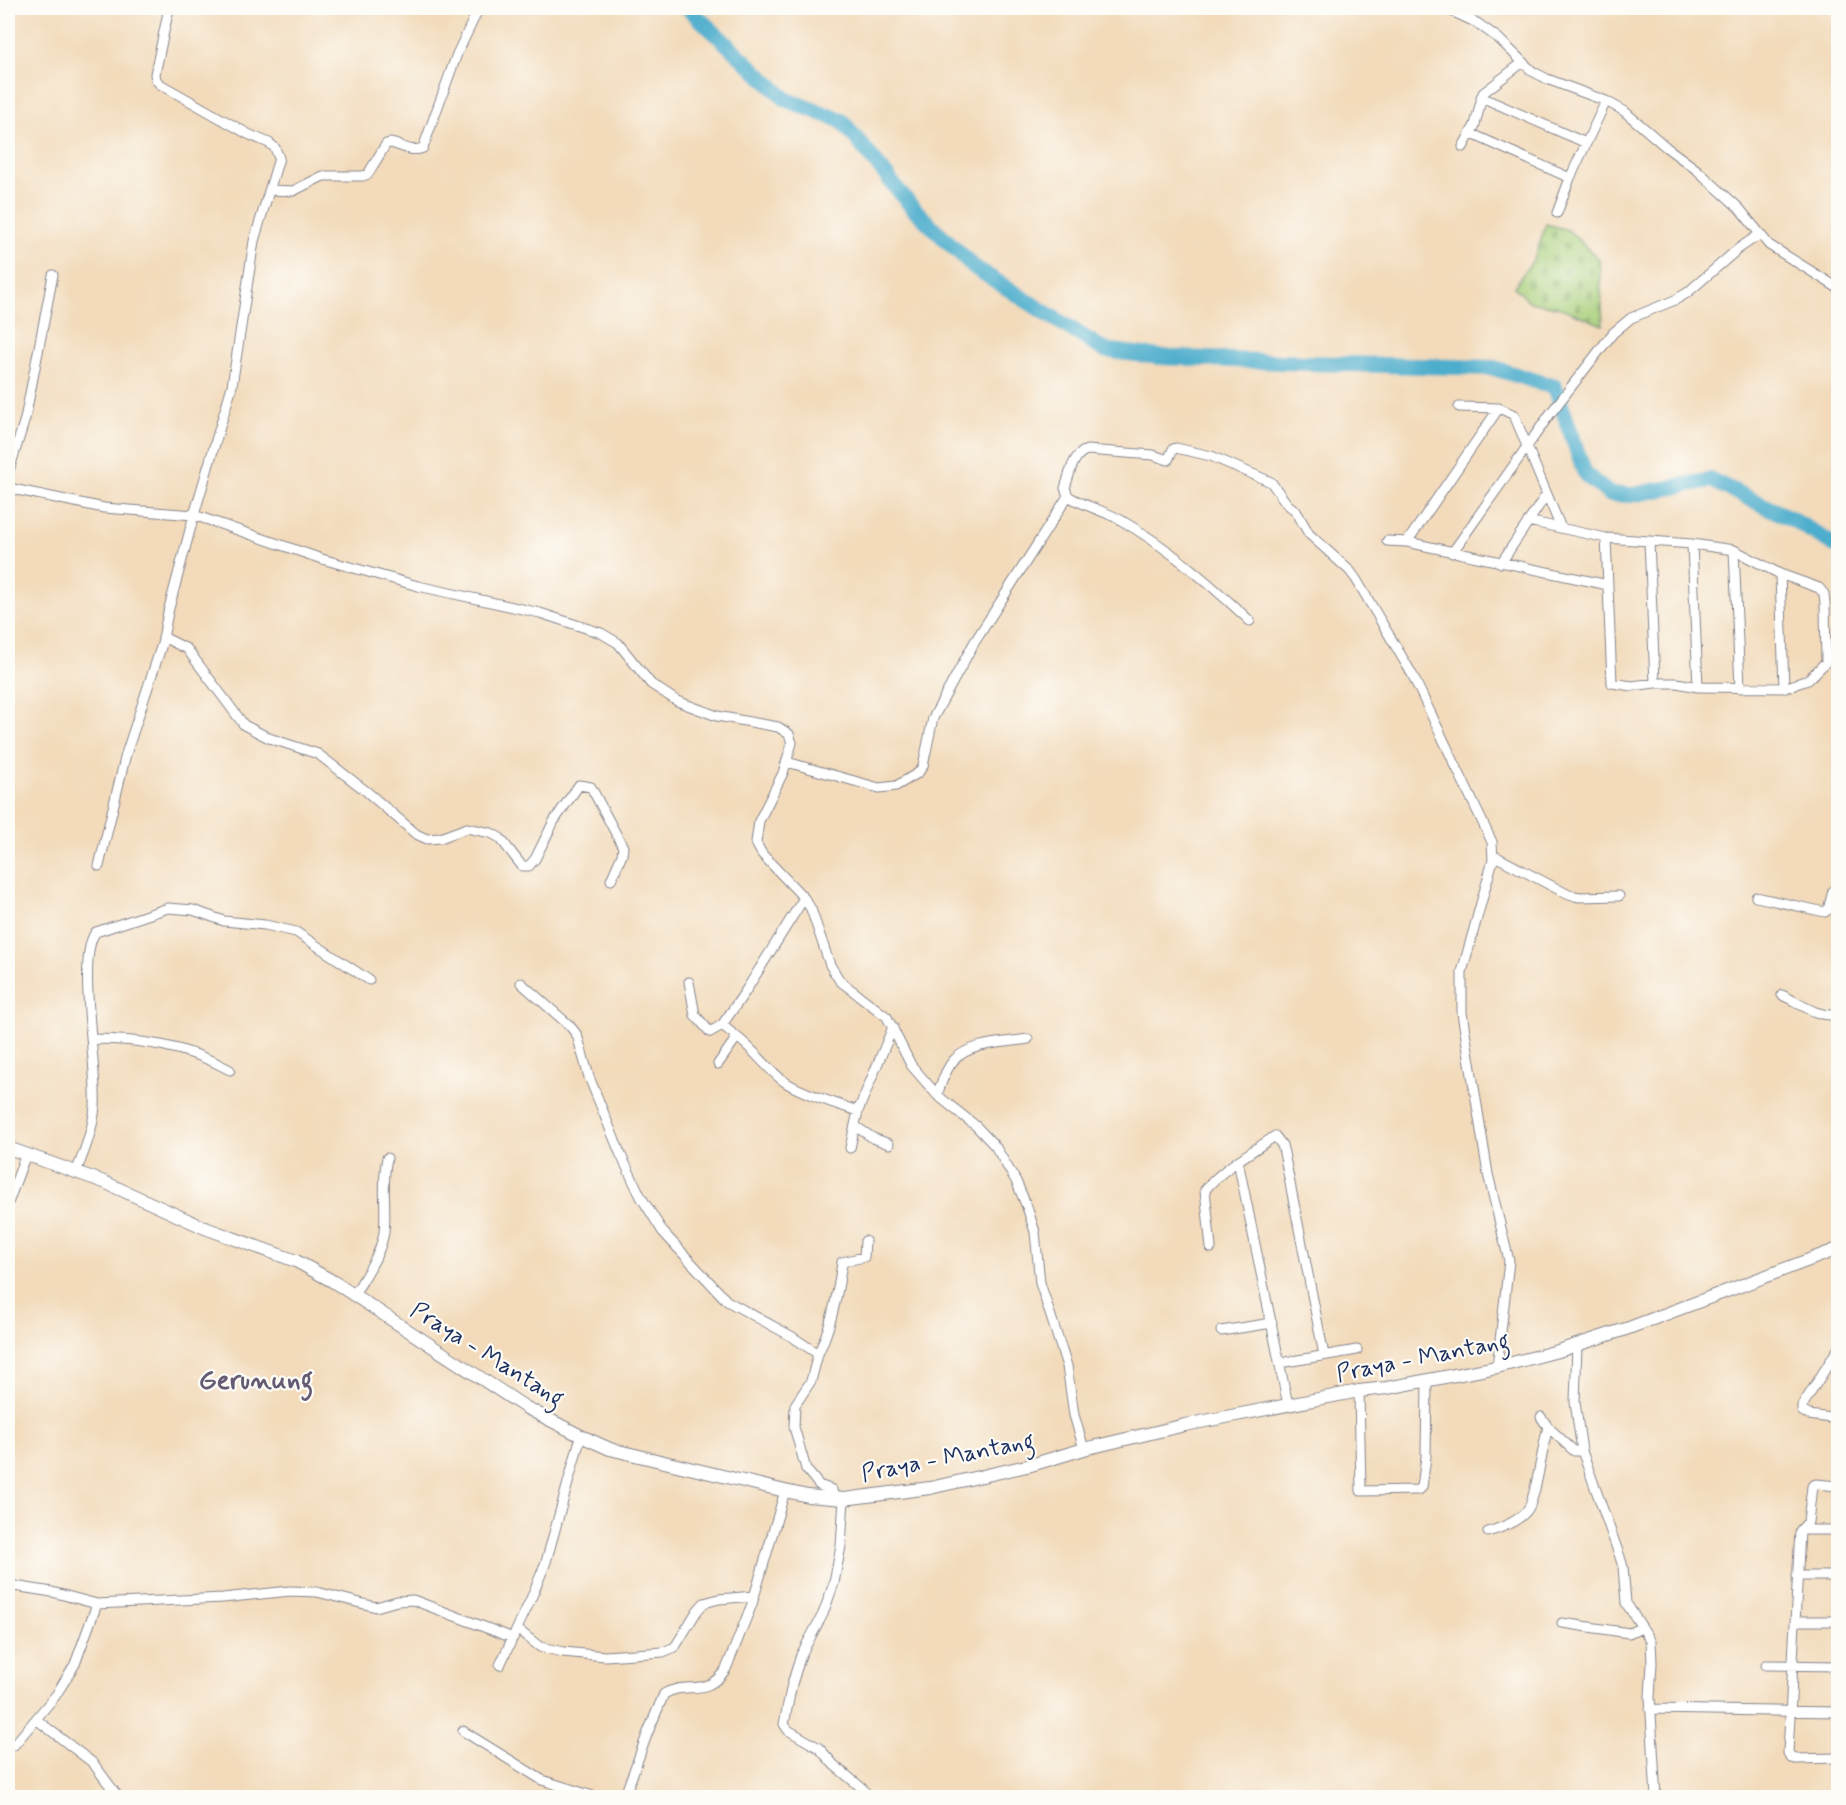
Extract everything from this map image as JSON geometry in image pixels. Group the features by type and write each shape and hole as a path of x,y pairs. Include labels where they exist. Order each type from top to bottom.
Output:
{"main road":[{"name":"Praya - Mantang","path":"8,1148 104,1182 205,1228 296,1261 354,1295 525,1407 610,1449 785,1491 839,1499 930,1488 1031,1465 1084,1449 1185,1425 1497,1367 1626,1329 1839,1248"}],"street":[{"path":"99,866 126,754 163,637 194,515 232,386 254,241 279,158 275,148 196,105 156,80 157,63 169,8"},
{"path":"1445,8 1477,22 1498,38 1522,63 1547,80 1606,101 1624,111 1697,170 1739,208 1760,234 1778,251 1839,288"},
{"path":"270,190 294,191 322,176 363,176 368,174 386,144 390,143 406,149 423,148 457,54 477,12"},
{"path":"1463,147 1472,134 1481,97 1491,86 1522,63"},
{"path":"1481,97 1586,143"},
{"path":"1557,213 1570,178 1606,101"},
{"path":"1472,134 1570,178"},
{"path":"1452,553 1569,387 1621,325 1631,318 1675,300 1760,234"},
{"path":"8,474 24,419 53,275"},
{"path":"1459,407 1499,408 1514,415 1561,528"},
{"path":"1407,542 1499,408"},
{"path":"1250,621 1201,576 1153,541 1103,511 1081,504 1068,496 1065,488 1076,458 1087,450 1153,455 1168,460 1176,448 1211,456 1271,482 1287,504 1296,511 1308,534 1356,579 1412,674 1465,788 1490,834 1493,855 1464,963 1461,988 1462,1013 1488,1174 1509,1261 1497,1367"},
{"path":"8,488 104,508 194,515 322,560 540,613 601,633 618,643 651,684 678,701 717,717 785,730 792,743 787,762 759,821 756,843 762,854 804,898 816,920 830,965 840,981 850,991 881,1011 893,1027 911,1065 937,1095 976,1126 996,1146 1016,1181 1035,1232 1040,1283 1067,1366 1074,1415 1084,1449"},
{"path":"1501,563 1546,495"},
{"path":"787,762 879,788 896,786 918,773 923,766 933,718 974,643 1068,496"},
{"path":"1528,521 1606,538 1692,544 1734,550 1780,574 1819,588 1824,594 1825,603 1826,662 1808,680 1784,688 1698,687 1677,683 1632,686 1612,683 1606,538"},
{"path":"1388,541 1407,542 1608,585"},
{"path":"1649,541 1655,683"},
{"path":"1692,544 1698,687"},
{"path":"1734,550 1740,688"},
{"path":"1780,574 1784,688"},
{"path":"163,637 187,649 244,725 269,738 318,754 416,834 427,839 440,838 467,828 479,829 501,837 522,866 529,866 535,859 554,821 579,785 591,787 623,847 611,880"},
{"path":"1493,855 1569,895 1619,896"},
{"path":"1756,897 1825,912 1828,910 1833,891 1839,889"},
{"path":"689,982 696,1019 710,1032 722,1025 804,898"},
{"path":"76,1172 94,1121 95,1069 90,1017 88,953 93,936 104,929 168,908 193,910 235,923 265,925 290,930 369,980"},
{"path":"521,983 566,1021 577,1035 595,1092 620,1153 641,1197 663,1232 727,1301 791,1336 818,1354"},
{"path":"1782,995 1813,1012 1839,1015"},
{"path":"722,1025 757,1054 784,1081 858,1111"},
{"path":"850,1148 858,1111 893,1027"},
{"path":"718,1064 737,1037"},
{"path":"92,1039 144,1041 190,1052 230,1070"},
{"path":"937,1095 948,1068 958,1057 980,1047 1028,1039"},
{"path":"855,1126 873,1138 889,1144"},
{"path":"1211,1248 1205,1190 1210,1183 1238,1161 1275,1136 1282,1145 1324,1355"},
{"path":"8,1203 26,1154"},
{"path":"354,1295 383,1239 383,1182 387,1158"},
{"path":"1238,1161 1288,1406"},
{"path":"865,1241 864,1257 842,1262 835,1308 811,1381 795,1405 794,1427 806,1469 819,1485 832,1490 839,1499 841,1546 834,1583 823,1614 801,1655 789,1694 784,1724 788,1730 819,1748 834,1766 863,1789 869,1797"},
{"path":"1221,1331 1272,1323"},
{"path":"1577,1345 1575,1402 1582,1451 1623,1567 1626,1604 1651,1641 1650,1709 1656,1797"},
{"path":"1839,1349 1802,1406 1802,1411 1809,1415 1839,1419"},
{"path":"1280,1363 1357,1350"},
{"path":"1359,1391 1361,1491 1419,1490 1422,1487 1425,1456 1427,1380"},
{"path":"1541,1417 1548,1427 1574,1451 1582,1451"},
{"path":"1488,1532 1510,1523 1528,1509 1548,1427"},
{"path":"500,1665 546,1562 580,1436"},
{"path":"1839,1486 1816,1484 1812,1486 1808,1522 1801,1530 1789,1756 1796,1759 1839,1758"},
{"path":"624,1797 664,1694 674,1689 705,1687 722,1676 726,1669 754,1596 785,1491"},
{"path":"1801,1530 1839,1530"},
{"path":"1797,1576 1839,1576"},
{"path":"8,1586 52,1592 97,1604 223,1598 300,1591 317,1592 376,1607 397,1601 413,1600 515,1634 540,1647 563,1652 627,1656 663,1652 675,1647 704,1603 719,1599 754,1596"},
{"path":"8,1746 14,1745 56,1695 75,1664 97,1604"},
{"path":"1795,1621 1839,1621"},
{"path":"1562,1623 1629,1633 1642,1627"},
{"path":"1766,1665 1839,1666"},
{"path":"1650,1709 1839,1712"},
{"path":"37,1720 93,1763 119,1797"},
{"path":"463,1731 537,1778 599,1797"}],"green space":[{"path":"1546,224 1568,230 1599,259 1603,325 1561,308 1530,302 1514,287 1535,257"}],"waterway":[{"path":"688,8 787,100 842,121 911,206 974,267 1104,350 1160,357 1494,368 1555,387 1585,474 1609,494 1632,495 1711,480 1790,518 1838,547"}],"district":[{"name":"Gerunung","path":"256,1380"}]}
